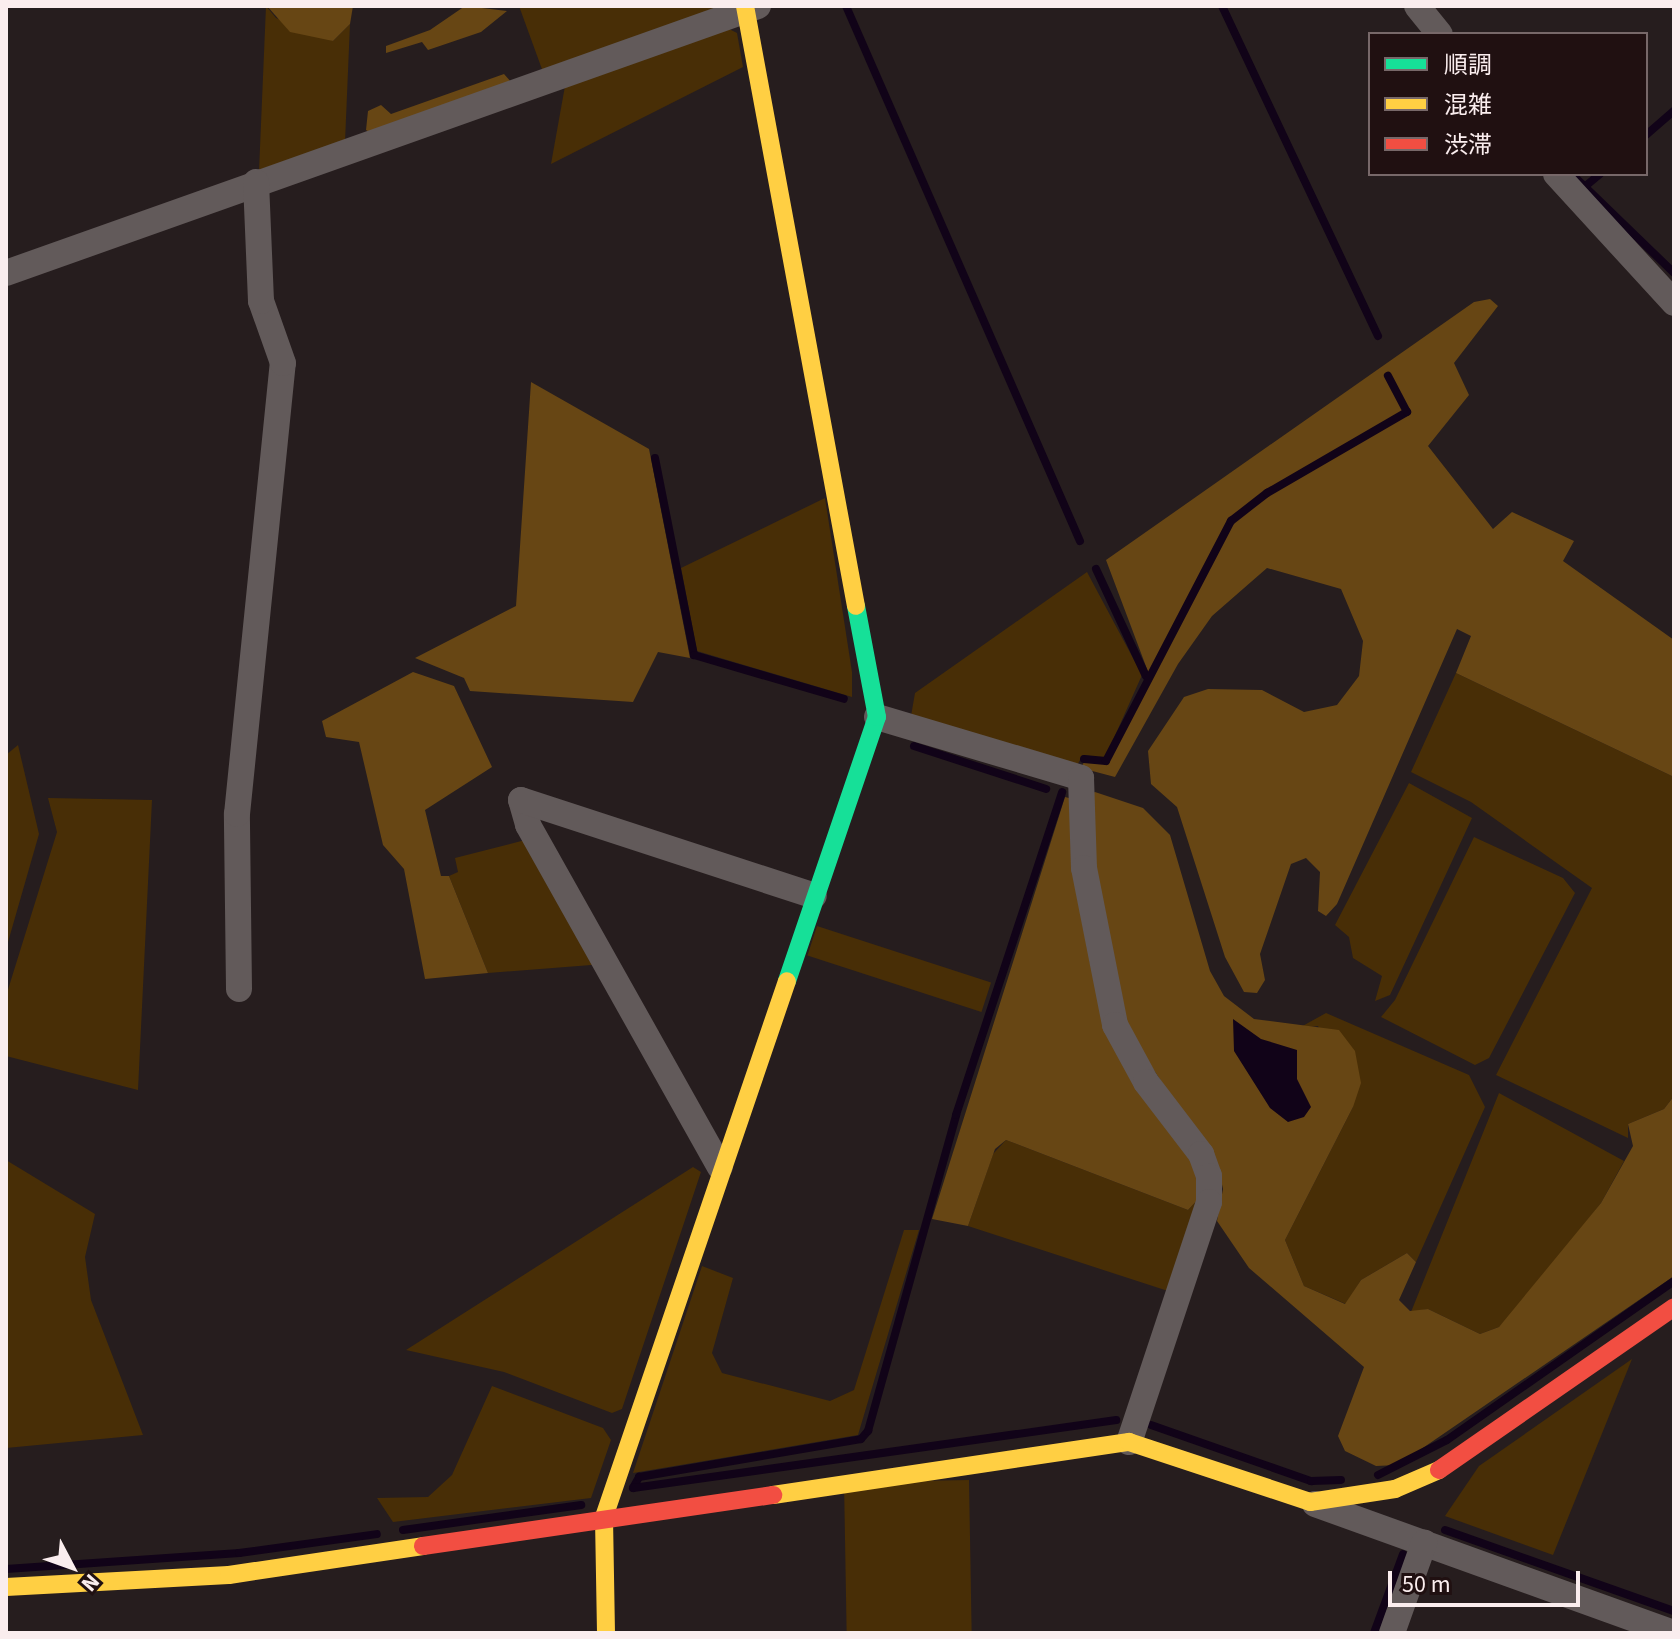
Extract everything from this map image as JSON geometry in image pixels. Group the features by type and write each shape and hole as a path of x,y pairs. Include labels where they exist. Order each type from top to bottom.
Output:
{"street":[{"path":"1417,6 1438,32"},
{"path":"6,273 749,8 877,717 720,1167 604,1517 606,1633"},
{"path":"1558,176 1674,303"},
{"path":"239,989 237,814 283,363 261,301 256,182"},
{"path":"877,717 1081,778 1084,868 1115,1025 1146,1082 1201,1154 1209,1176 1209,1202 1129,1442"},
{"path":"720,1167 528,825 521,800 814,896"},
{"path":"1310,1502 1395,1489 1448,1466 1674,1307"},
{"path":"6,1587 229,1575 604,1517 1129,1442 1310,1502 1673,1633"},
{"path":"1392,1633 1424,1543"}],"shaded area":[{"path":"266,6 276,18 333,41 350,24 345,142 259,171"},
{"path":"267,6 353,6 350,24 333,41 290,32"},
{"path":"465,6 507,11 481,32 428,50 422,42 386,53 386,46 430,30"},
{"path":"519,6 723,6 543,72"},
{"path":"725,27 737,33 743,67 551,164 565,86"},
{"path":"504,74 511,82 371,133 366,130 368,111 381,105 391,114"},
{"path":"1490,299 1498,306 1454,363 1469,395 1428,446 1493,529 1512,512 1574,541 1563,561 1674,640 1674,777 1456,673 1471,636 1457,629 1337,904 1326,916 1318,911 1320,872 1306,858 1291,864 1260,954 1265,980 1257,993 1244,992 1225,957 1177,807 1151,784 1148,751 1184,697 1208,689 1262,690 1304,712 1337,705 1359,676 1363,641 1341,589 1267,568 1212,616 1178,664 1115,777 1081,768 1085,760 1107,764 1150,677 1106,560 1474,302"},
{"path":"531,382 649,449 690,658 658,652 633,702 470,691 464,678 415,658 516,606"},
{"path":"825,498 852,672 852,697 697,651 681,568"},
{"path":"1087,572 1142,675 1105,758 1083,755 1076,767 911,716 915,693"},
{"path":"413,672 454,686 492,767 425,810 441,876 449,876 488,973 425,979 404,869 383,845 359,742 326,737 322,721"},
{"path":"1456,673 1674,777 1674,1096 1664,1109 1628,1124 1628,1138 1496,1075 1592,888 1471,802 1411,772"},
{"path":"18,745 39,834 6,949 6,755"},
{"path":"1409,783 1472,818 1390,995 1375,1001 1382,976 1353,958 1349,937 1335,925"},
{"path":"1095,792 1143,808 1170,835 1210,971 1224,996 1254,1019 1339,1030 1355,1051 1361,1083 1353,1107 1285,1240 1304,1286 1345,1304 1361,1280 1407,1253 1416,1262 1399,1300 1410,1311 1428,1309 1480,1334 1499,1327 1601,1203 1633,1146 1628,1124 1664,1109 1674,1096 1674,1276 1398,1465 1376,1466 1345,1451 1338,1436 1364,1367 1249,1268 1217,1221 1223,1189 1218,1166 1123,1024 1098,913 1090,794"},
{"path":"1065,797 1073,799 1090,963 1192,1157 1201,1196 1188,1210 1006,1140 995,1149 968,1226 932,1219"},
{"path":"48,798 152,800 138,1090 6,1056 6,996 57,832"},
{"path":"1474,837 1563,878 1575,893 1489,1058 1475,1065 1381,1017 1395,1000"},
{"path":"529,839 604,964 488,973 449,876 458,872 455,858"},
{"path":"817,926 991,983 981,1012 807,955"},
{"path":"1326,1013 1469,1075 1485,1107 1416,1262 1407,1253 1361,1280 1346,1304 1304,1286 1285,1240 1353,1107 1318,1026 1299,1028"},
{"path":"1233,1019 1261,1039 1297,1050 1297,1079 1311,1107 1304,1117 1288,1122 1270,1108 1234,1051"},
{"path":"1499,1093 1624,1161 1601,1203 1519,1308 1499,1327 1480,1334 1428,1309 1411,1312"},
{"path":"1006,1140 1188,1210 1201,1196 1168,1291 968,1226 993,1154"},
{"path":"6,1160 95,1214 85,1257 91,1300 143,1435 6,1448"},
{"path":"693,1167 701,1172 622,1409 612,1413 504,1372 406,1350"},
{"path":"904,1230 919,1230 858,1435 633,1473 702,1266 733,1278 712,1353 722,1373 830,1401 854,1390"},
{"path":"1632,1359 1553,1555 1445,1516 1479,1466"},
{"path":"492,1386 603,1428 611,1440 591,1498 393,1522 377,1498 428,1497 452,1475"},
{"path":"969,1480 972,1633 847,1633 844,1482"}],"waterway":[{"path":"846,6 1080,541"},
{"path":"1222,6 1378,336"},
{"path":"1648,133 1674,111"},
{"path":"1588,184 1598,176"},
{"path":"1577,179 1674,273"},
{"path":"1084,759 1106,761 1231,521 1267,493 1407,412 1388,376"},
{"path":"655,458 694,655 844,699"},
{"path":"1096,569 1146,676"},
{"path":"914,746 1046,789"},
{"path":"633,1488 639,1477 861,1439 868,1431 956,1115 1062,792"},
{"path":"1378,1475 1447,1440 1674,1281"},
{"path":"633,1488 1116,1420"},
{"path":"1151,1425 1311,1481 1341,1480"},
{"path":"403,1530 581,1505"},
{"path":"1445,1530 1674,1611"},
{"path":"6,1569 239,1553 377,1534"},
{"path":"1374,1633 1403,1554"}],"traffic: fast":[{"path":"787,981 877,717 856,606"}],"traffic: slow":[{"path":"745,6 856,606"},
{"path":"606,1633 604,1517 787,981"},
{"path":"773,1495 1129,1442 1310,1502 1395,1489 1439,1470"},
{"path":"6,1587 229,1575 423,1546"}],"traffic: jam":[{"path":"1439,1470 1674,1307"},
{"path":"423,1546 773,1495"}]}
